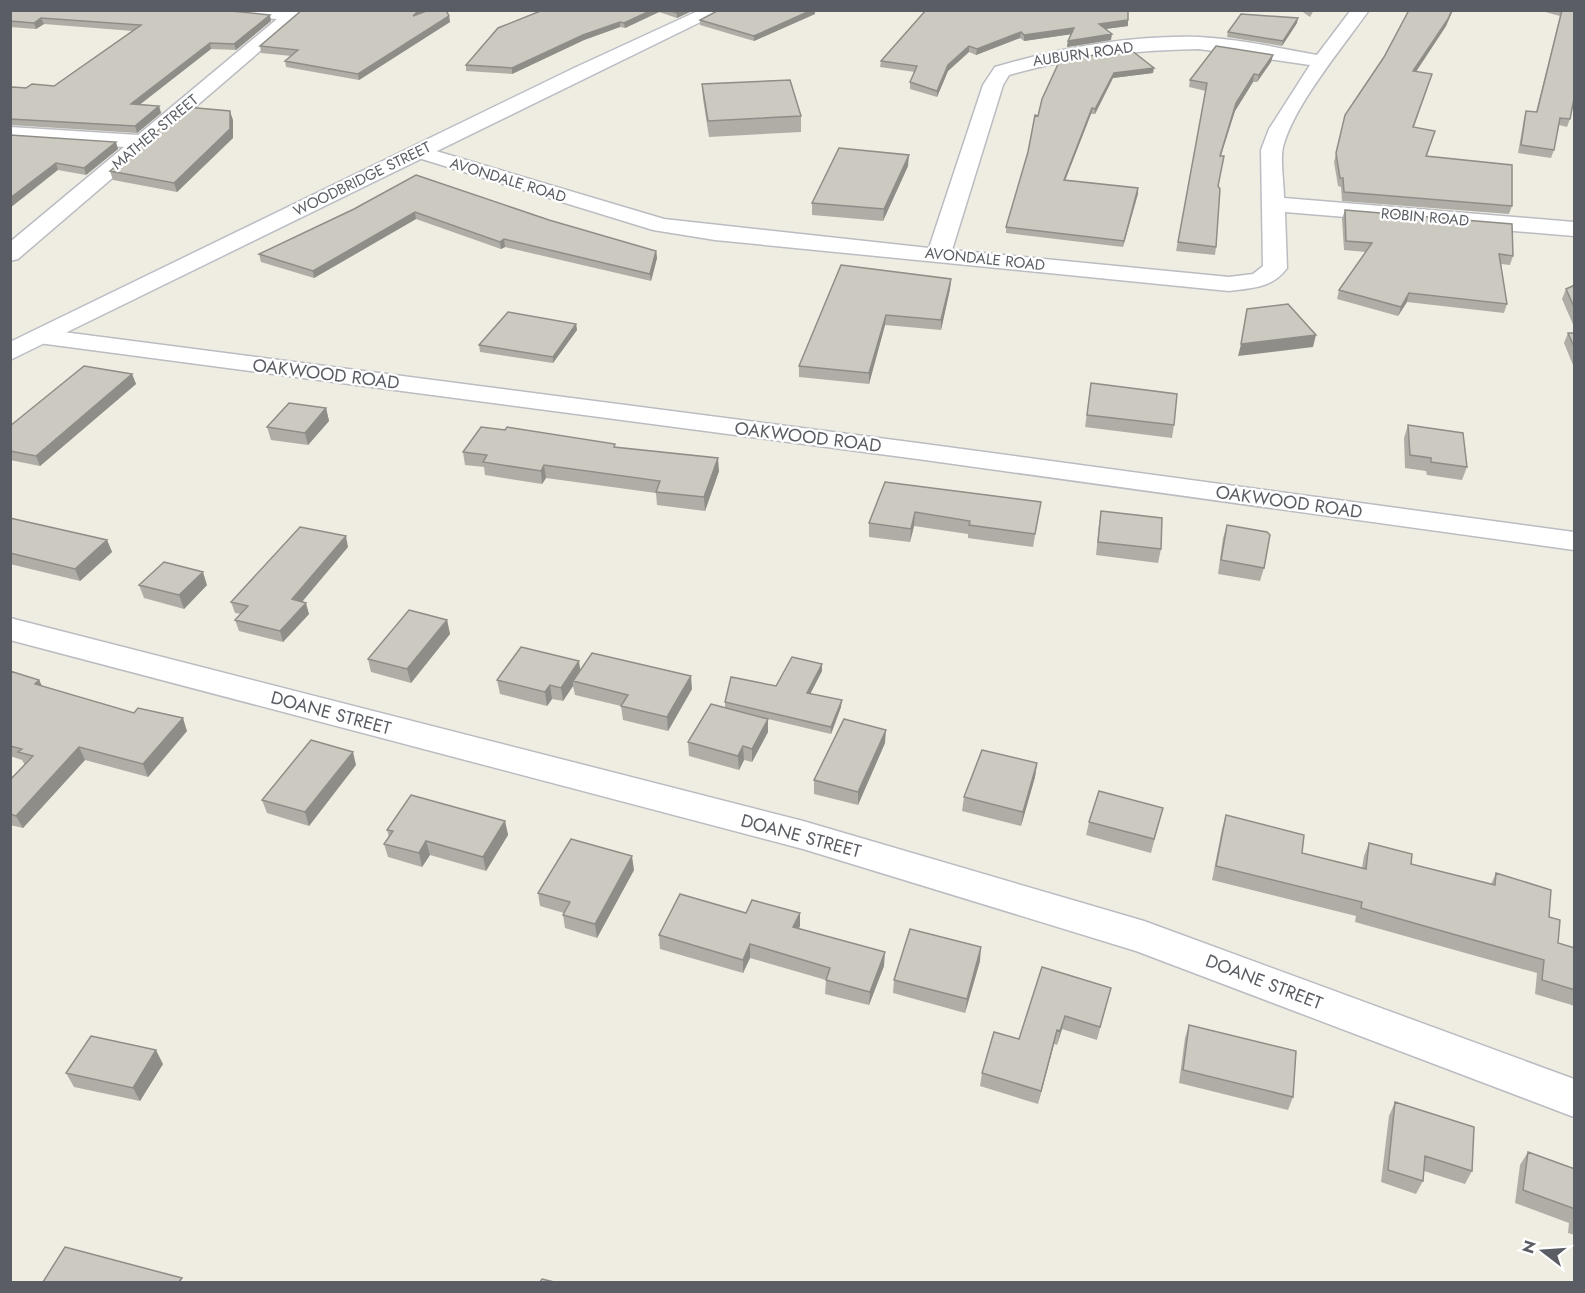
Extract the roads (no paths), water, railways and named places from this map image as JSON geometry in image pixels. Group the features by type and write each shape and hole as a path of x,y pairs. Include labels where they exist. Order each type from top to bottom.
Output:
{"street":[{"path":"225,10 296,13"},
{"name":"WOODBRIDGE STREET","path":"10,352 581,72 716,10"},
{"name":"AVONDALE ROAD","path":"419,152 661,225 715,233 1179,280 1229,284 1260,280 1275,268 1272,150 1279,129 1322,62 1360,10"},
{"name":"MATHER STREET","path":"10,254 296,13"},
{"name":"AUBURN ROAD","path":"939,254 993,85 1002,71 1053,56 1160,44 1199,43 1233,46 1322,62"},
{"path":"10,133 144,142"},
{"name":"ROBIN ROAD","path":"1275,204 1575,230"},
{"name":"OAKWOOD ROAD","path":"40,337 925,452 1575,541"},
{"name":"DOANE STREET","path":"10,629 803,835 1122,931 1575,1098"}]}
